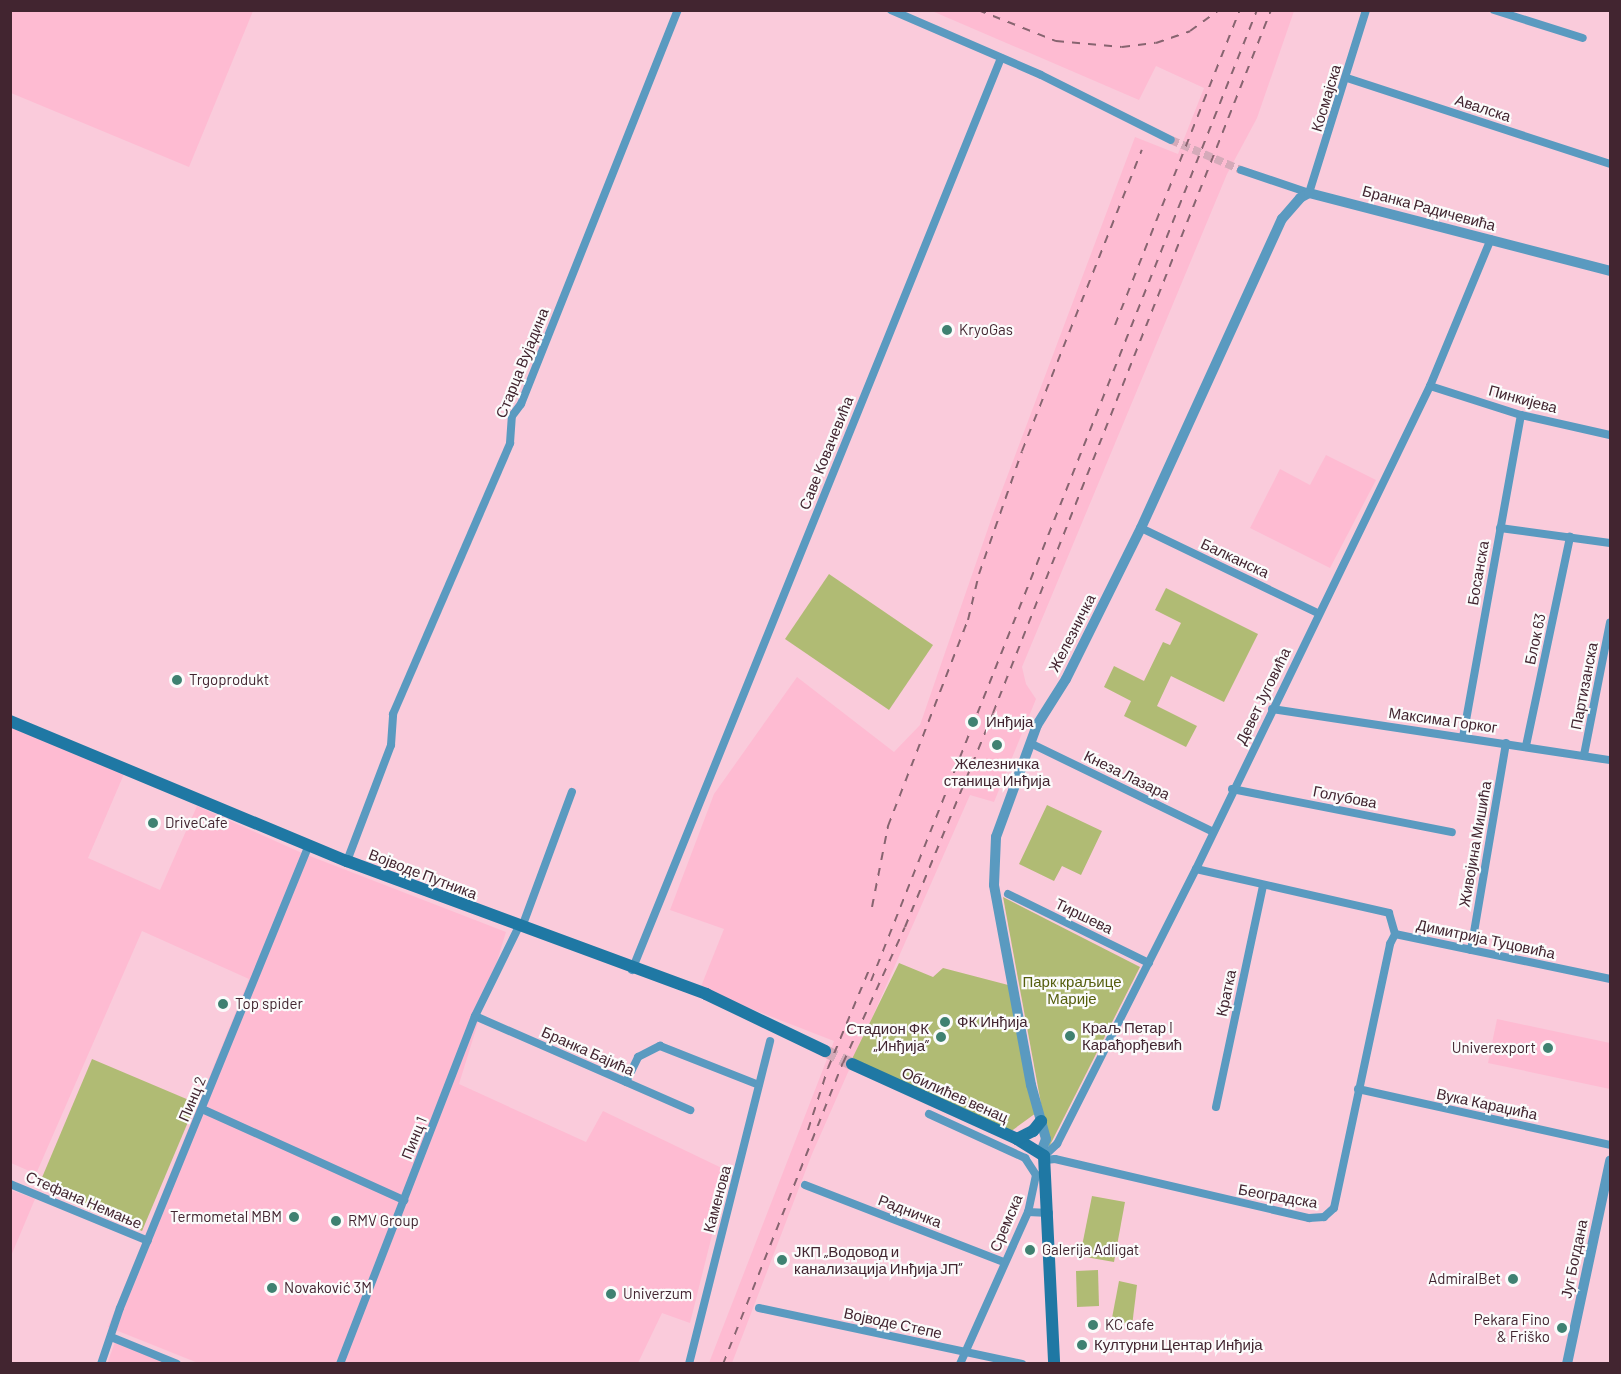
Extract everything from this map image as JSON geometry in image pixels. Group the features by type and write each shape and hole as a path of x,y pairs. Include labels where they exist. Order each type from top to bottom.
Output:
{"main road":[{"name":"Војводе Путника","path":"10,721 347,861 632,970 706,994 825,1051"},
{"name":"Обилићев венац","path":"852,1064 1017,1139 1044,1156"},
{"path":"1017,1139 1033,1131 1041,1121"},
{"name":"Железничка","path":"1044,1156 1049,1213 1054,1364"}],"street":[{"name":"Старца Вујадина","path":"347,861 391,746 393,714 510,443 512,416 525,393 678,10"},
{"path":"891,10 1000,58 1171,140"},
{"name":"Космајска","path":"1310,194 1366,10"},
{"path":"1494,10 1582,38"},
{"name":"Саве Ковачевића","path":"632,970 1000,58"},
{"name":"Авалска","path":"1347,78 1611,164"},
{"name":"Бранка Радичевића","path":"1241,170 1310,194 1611,271"},
{"name":"Железничка","path":"1044,1156 1046,1140 994,885 996,837 1030,742 1053,696 1066,679 1141,528 1282,219 1300,198 1310,194"},
{"name":"Девет Југовића","path":"1044,1156 1057,1144 1196,869 1232,789 1430,386 1491,239"},
{"name":"Пинкијева","path":"1430,386 1521,415 1611,435"},
{"name":"Босанска","path":"1463,737 1521,415"},
{"name":"Балканска","path":"1141,528 1318,613"},
{"path":"1500,528 1611,543"},
{"name":"Блок 63","path":"1526,746 1570,537"},
{"name":"Партизанска","path":"1584,755 1611,623"},
{"name":"Максима Горког","path":"1272,709 1611,760"},
{"name":"Кнеза Лазара","path":"1030,742 1213,831"},
{"name":"Живојина Мишића","path":"1471,950 1506,743"},
{"name":"Голубова","path":"1232,789 1452,832"},
{"name":"Пинц 1","path":"340,1364 475,1016 520,926 572,792"},
{"name":"Пинц 2","path":"101,1364 148,1241 309,846"},
{"name":"Димитрија Туцовића","path":"1196,869 1389,914 1395,934 1611,979"},
{"name":"Кратка","path":"1216,1107 1263,886"},
{"name":"Тиршева","path":"1008,894 1149,963"},
{"name":"Београдска","path":"1044,1156 1309,1218 1324,1217 1334,1208 1390,944 1395,934"},
{"name":"Бранка Бајића","path":"475,1016 690,1110"},
{"name":"Каменова","path":"689,1364 770,1041"},
{"path":"626,1082 638,1057 660,1046 759,1085"},
{"name":"Вука Караџића","path":"1358,1089 1611,1144"},
{"path":"202,1109 404,1200"},
{"name":"Сремска","path":"929,1114 1031,1164 1036,1184 1028,1212 960,1364"},
{"name":"Југ Богдана","path":"1567,1364 1610,1167"},
{"name":"Стефана Немање","path":"10,1184 148,1241"},
{"name":"Радничка","path":"805,1185 1004,1262"},
{"path":"1028,1212 1049,1213"},
{"name":"Војводе Степе","path":"759,1308 1022,1364"},
{"path":"111,1337 177,1364"}],"shaded area":[{"path":"10,11 253,11 189,167 11,93"},
{"path":"932,11 1294,11 1257,118 1227,174 1022,667 1026,684 1036,699 994,802 970,795 812,1154 732,1363 709,1363 834,1041 700,989 724,929 670,910 714,794 797,677 894,752 920,725 993,514 1135,137 1178,154 1204,88 1156,66 1139,100"},
{"path":"1326,455 1376,480 1330,568 1250,528 1280,469 1310,485"},
{"path":"11,724 124,774 88,858 160,890 197,806 302,853 506,932 459,1084 586,1142 603,1111 728,1171 690,1323 662,1313 638,1363 198,1363 108,1327 249,979 142,931 36,1174 11,1163"},
{"path":"1497,1019 1610,1043 1610,1089 1488,1063"},
{"path":"11,1190 35,1199 11,1256"},
{"path":"115,1342 170,1364 107,1364"}],"green space":[{"path":"829,574 933,645 889,710 785,639"},
{"path":"1166,588 1258,634 1224,702 1171,676 1157,706 1197,726 1186,747 1124,716 1131,701 1104,687 1114,666 1144,681 1163,642 1170,645 1181,623 1155,610"},
{"path":"1047,805 1102,831 1081,875 1062,866 1054,881 1019,864"},
{"name":"Парк краљице Марије","path":"1003,897 1140,967 1049,1147"},
{"name":"ФК Инђија","path":"899,963 933,977 943,968 1012,986 1036,1113 1010,1132 852,1059"},
{"path":"92,1059 196,1103 142,1231 38,1187"},
{"path":"1092,1196 1125,1202 1114,1262 1080,1256"},
{"path":"1098,1270 1099,1306 1077,1307 1076,1271"},
{"path":"1119,1281 1137,1285 1132,1326 1112,1318"}],"tunnel":[{"path":"1171,140 1241,170"},
{"path":"825,1051 852,1064"}],"railway":[{"path":"978,10 1056,41 1122,47 1156,43 1190,31 1219,10"},
{"path":"1115,325 1240,10"},
{"path":"871,981 1257,10"},
{"path":"723,1364 843,1063 905,927 993,713 1271,10"},
{"path":"872,907 888,826 968,620 979,574 1022,451 1142,150"},
{"path":"808,1130 828,1068 869,970"}],"place":[{"name":"KryoGas","path":"947,330"},
{"name":"Trgoprodukt","path":"177,680"},
{"name":"Инђија","path":"973,722"},
{"name":"Железничка станица Инђија","path":"997,745"},
{"name":"DriveCafe","path":"153,823"},
{"name":"Top spider","path":"223,1004"},
{"name":"ФК Инђија","path":"945,1022"},
{"name":"Краљ Петар I Карађорђевић","path":"1070,1036"},
{"name":"Стадион ФК „Инђија”","path":"941,1037"},
{"name":"Univerexport","path":"1548,1048"},
{"name":"Termometal MBM","path":"294,1217"},
{"name":"RMV Group","path":"336,1221"},
{"name":"Galerija Adligat","path":"1030,1250"},
{"name":"ЈКП „Водовод и канализација Инђија ЈП”","path":"782,1260"},
{"name":"AdmiralBet","path":"1513,1279"},
{"name":"Novaković 3M","path":"272,1288"},
{"name":"Univerzum","path":"611,1294"},
{"name":"KC cafe","path":"1093,1325"},
{"name":"Pekara Fino & Friško","path":"1562,1328"},
{"name":"Културни Центар Инђија","path":"1082,1345"}]}
